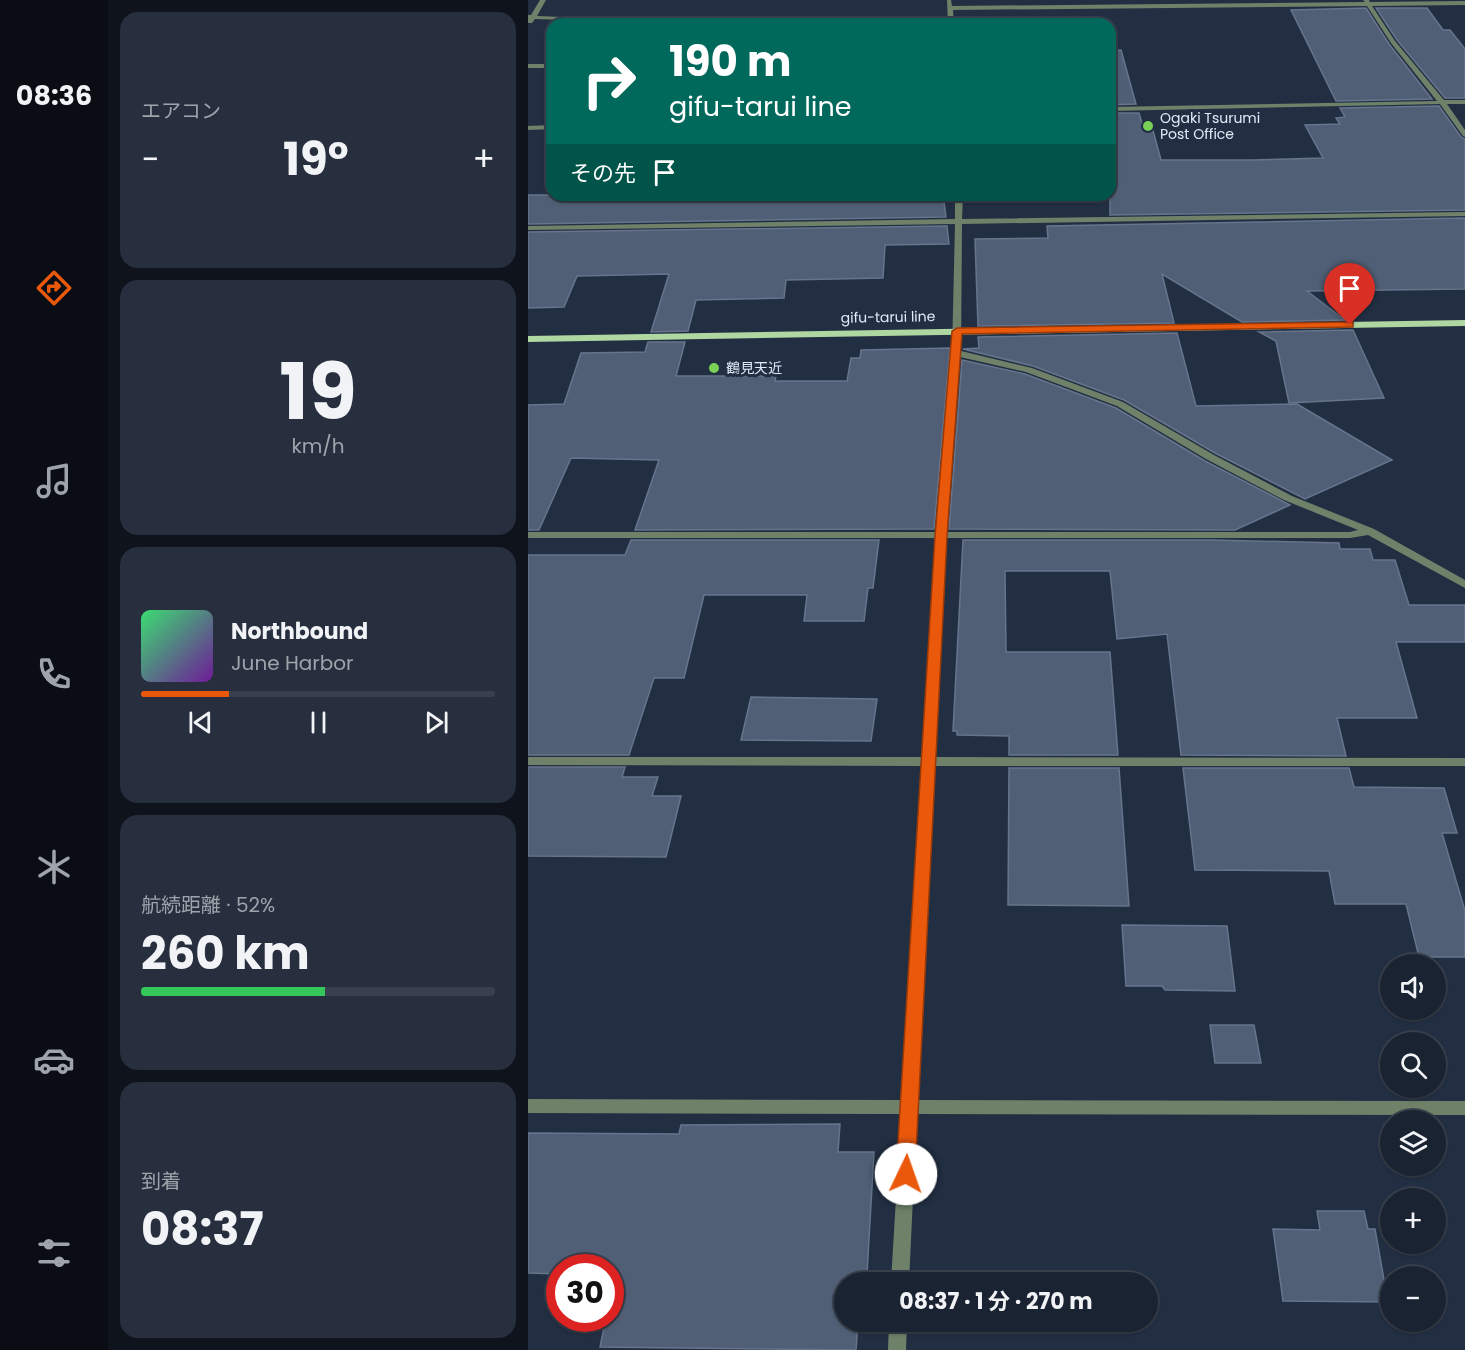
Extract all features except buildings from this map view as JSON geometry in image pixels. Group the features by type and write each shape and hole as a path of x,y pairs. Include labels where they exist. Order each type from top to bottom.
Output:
{"main road":[{"name":"gifu-tarui line","path":"528,339 1465,323"}],"street":[{"path":"528,25 530,17 543,0"},
{"path":"949,0 950,18"},
{"path":"949,8 1367,2 1465,3"},
{"path":"1367,2 1393,42 1442,102 1465,135"},
{"path":"530,17 553,18"},
{"path":"528,66 546,66"},
{"path":"1116,109 1465,102"},
{"path":"528,128 546,127"},
{"path":"901,1272 941,536 956,353 959,201"},
{"path":"528,228 1465,214"},
{"path":"956,353 1029,370 1120,404 1210,457 1288,498 1370,531 1465,585"},
{"path":"528,535 1350,535 1370,531"},
{"path":"528,761 1465,762"},
{"path":"528,1106 1465,1108"},
{"path":"897,1350 898,1332"}],"place":[{"name":"Ogaki Tsurumi Post Office","path":"1148,126"},
{"name":"鶴見天近","path":"714,368"}],"route":[{"path":"906,1174 941,536 957,331 1350,325"}]}
